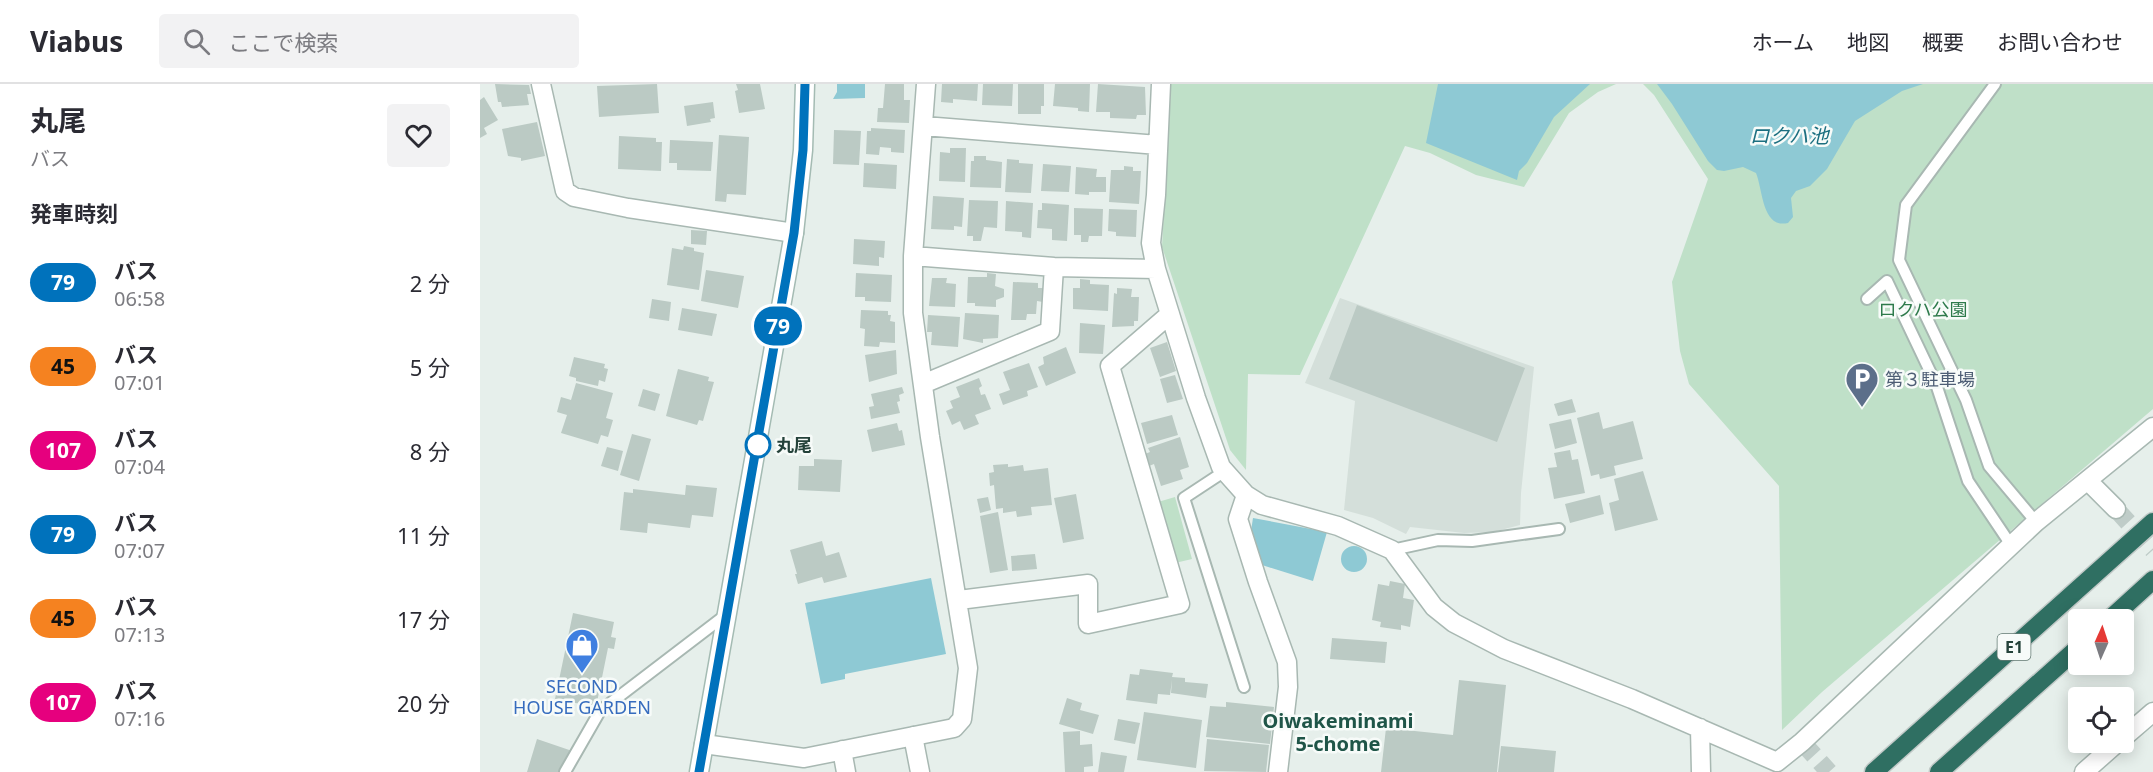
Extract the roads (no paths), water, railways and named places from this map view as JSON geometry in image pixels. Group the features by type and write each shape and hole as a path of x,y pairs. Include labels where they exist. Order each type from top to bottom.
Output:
{"highway":[{"name":"E1","path":"1874,772 2153,522"},
{"path":"2121,609 2153,580"},
{"name":"E1","path":"1939,772 2068,657"}],"street":[{"path":"541,84 565,191 574,197 628,208 794,233"},
{"path":"699,772 794,233 803,150 805,84"},
{"path":"704,744 804,758 954,728 962,719 968,668 959,600 930,437 913,313 914,256 926,84"},
{"path":"1161,84 1151,243 1156,269 1209,435 1225,471 1246,495 1262,506 1338,526 1392,550 1434,607 1455,622 1529,661 1700,728 1770,767 1802,742 2036,522 2153,427"},
{"path":"924,126 1158,145"},
{"path":"914,256 1054,267 1156,269"},
{"path":"923,384 1050,331 1054,267"},
{"path":"959,600 1088,584 1088,624 1180,604 1110,366 1170,314"},
{"path":"2088,481 2116,509"},
{"path":"1246,495 1238,519 1287,662 1288,687 1278,772"},
{"path":"2134,729 2153,712"},
{"path":"1700,728 1701,772"},
{"path":"913,736 920,772"},
{"path":"842,750 846,772"},
{"path":"2084,772 2106,753"}],"lane":[{"path":"1995,84 1906,205 1899,260 1966,400 1989,466 2036,522"},
{"path":"1867,299 1887,281 1935,384 1968,481 2011,545"},
{"path":"1225,471 1184,498 1244,687"},
{"path":"1392,550 1438,540 1472,541 1559,529"},
{"path":"565,772 600,711 728,613"}],"water":[{"path":"837,84 865,84 865,98 833,99 837,92"},
{"path":"1438,84 1590,84 1554,117 1527,163 1519,171 1517,180 1426,143"},
{"name":"ロクハ池","path":"1657,84 1923,84 1902,91 1855,121 1827,169 1810,186 1796,191 1791,198 1793,217 1788,223 1779,223 1768,214 1756,173 1743,167 1717,170 1708,161"},
{"path":"1253,518 1327,532 1313,581 1262,565 1251,531"},
{"path":"1354,546 1363,550 1367,559 1363,568 1354,572 1345,568 1341,559 1345,550"},
{"path":"931,578 946,654 845,674 845,679 821,684 805,603"}],"tunnel":[{"path":"2116,509 2153,550"},
{"path":"1802,742 1829,772"}],"place":[{"name":"第３駐車場","path":"1862,408"},
{"name":"丸尾","path":"758,445"},
{"name":"SECOND HOUSE GARDEN","path":"582,674"}],"district":[{"name":"Oiwakeminami 5-chome","path":"1338,732"}],"park label":[{"name":"ロクハ公園","path":"1923,309"}]}
